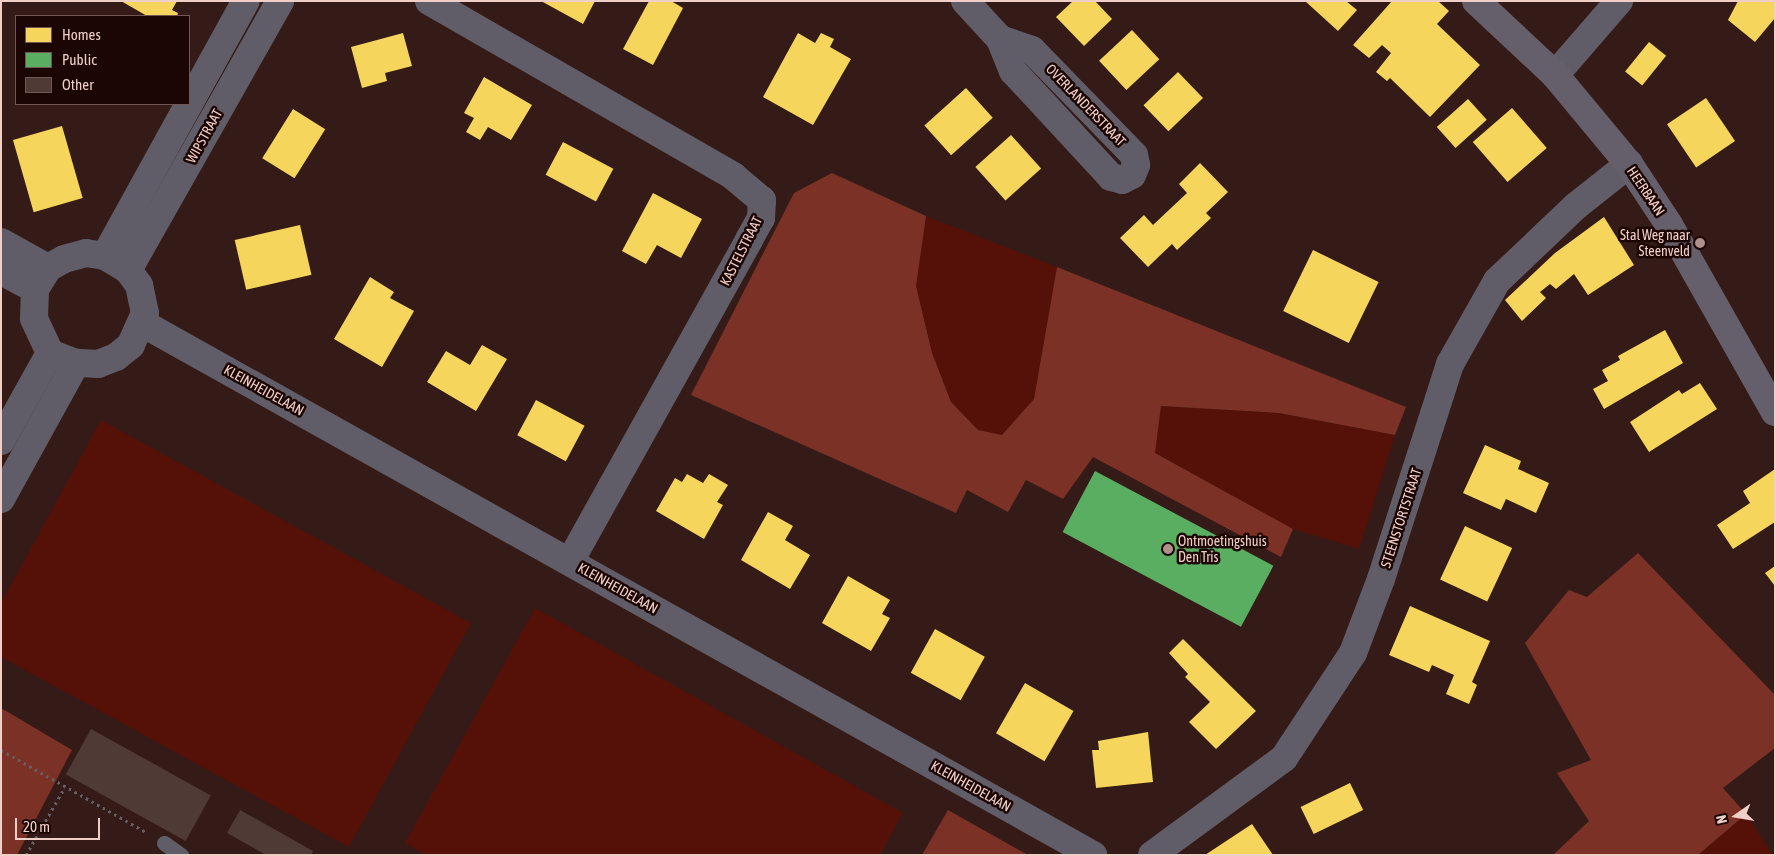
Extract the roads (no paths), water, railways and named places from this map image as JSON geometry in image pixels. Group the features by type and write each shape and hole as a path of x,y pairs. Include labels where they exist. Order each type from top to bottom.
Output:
{"street":[{"name":"WIPSTRAAT","path":"190,102 246,1"},
{"name":"WIPSTRAAT","path":"128,270 280,1"},
{"name":"KASTELSTRAAT","path":"429,1 733,176 762,200 761,218 570,561"},
{"name":"OVERLANDERSTRAAT","path":"965,1 1000,39 1013,71 1111,176 1122,180 1132,175 1136,165 1134,155 1128,148 1032,50 1000,39"},
{"name":"HEERBAAN","path":"1476,1 1555,75 1629,164 1669,225 1775,412"},
{"path":"1555,75 1619,1"},
{"name":"WIPSTRAAT","path":"105,256 188,105"},
{"name":"STEENSTORTSTRAAT","path":"1152,855 1284,758 1353,653 1381,579 1450,364 1497,281 1576,206 1629,164"},
{"path":"1,242 42,279"},
{"path":"86,253 105,256 128,270 139,285 145,313 131,345 116,357 98,364 76,363 50,353 34,318 42,279 64,259 86,253"},
{"path":"1,271 42,279"},
{"name":"KLEINHEIDELAAN","path":"142,323 1093,855"},
{"path":"1,441 50,353"},
{"path":"1,499 76,363"}],"lane":[{"path":"164,843 181,855"}],"place":[{"name":"Stal Weg naar Steenveld","path":"1700,243"},
{"name":"Ontmoetingshuis Den Tris","path":"1168,549"}]}
